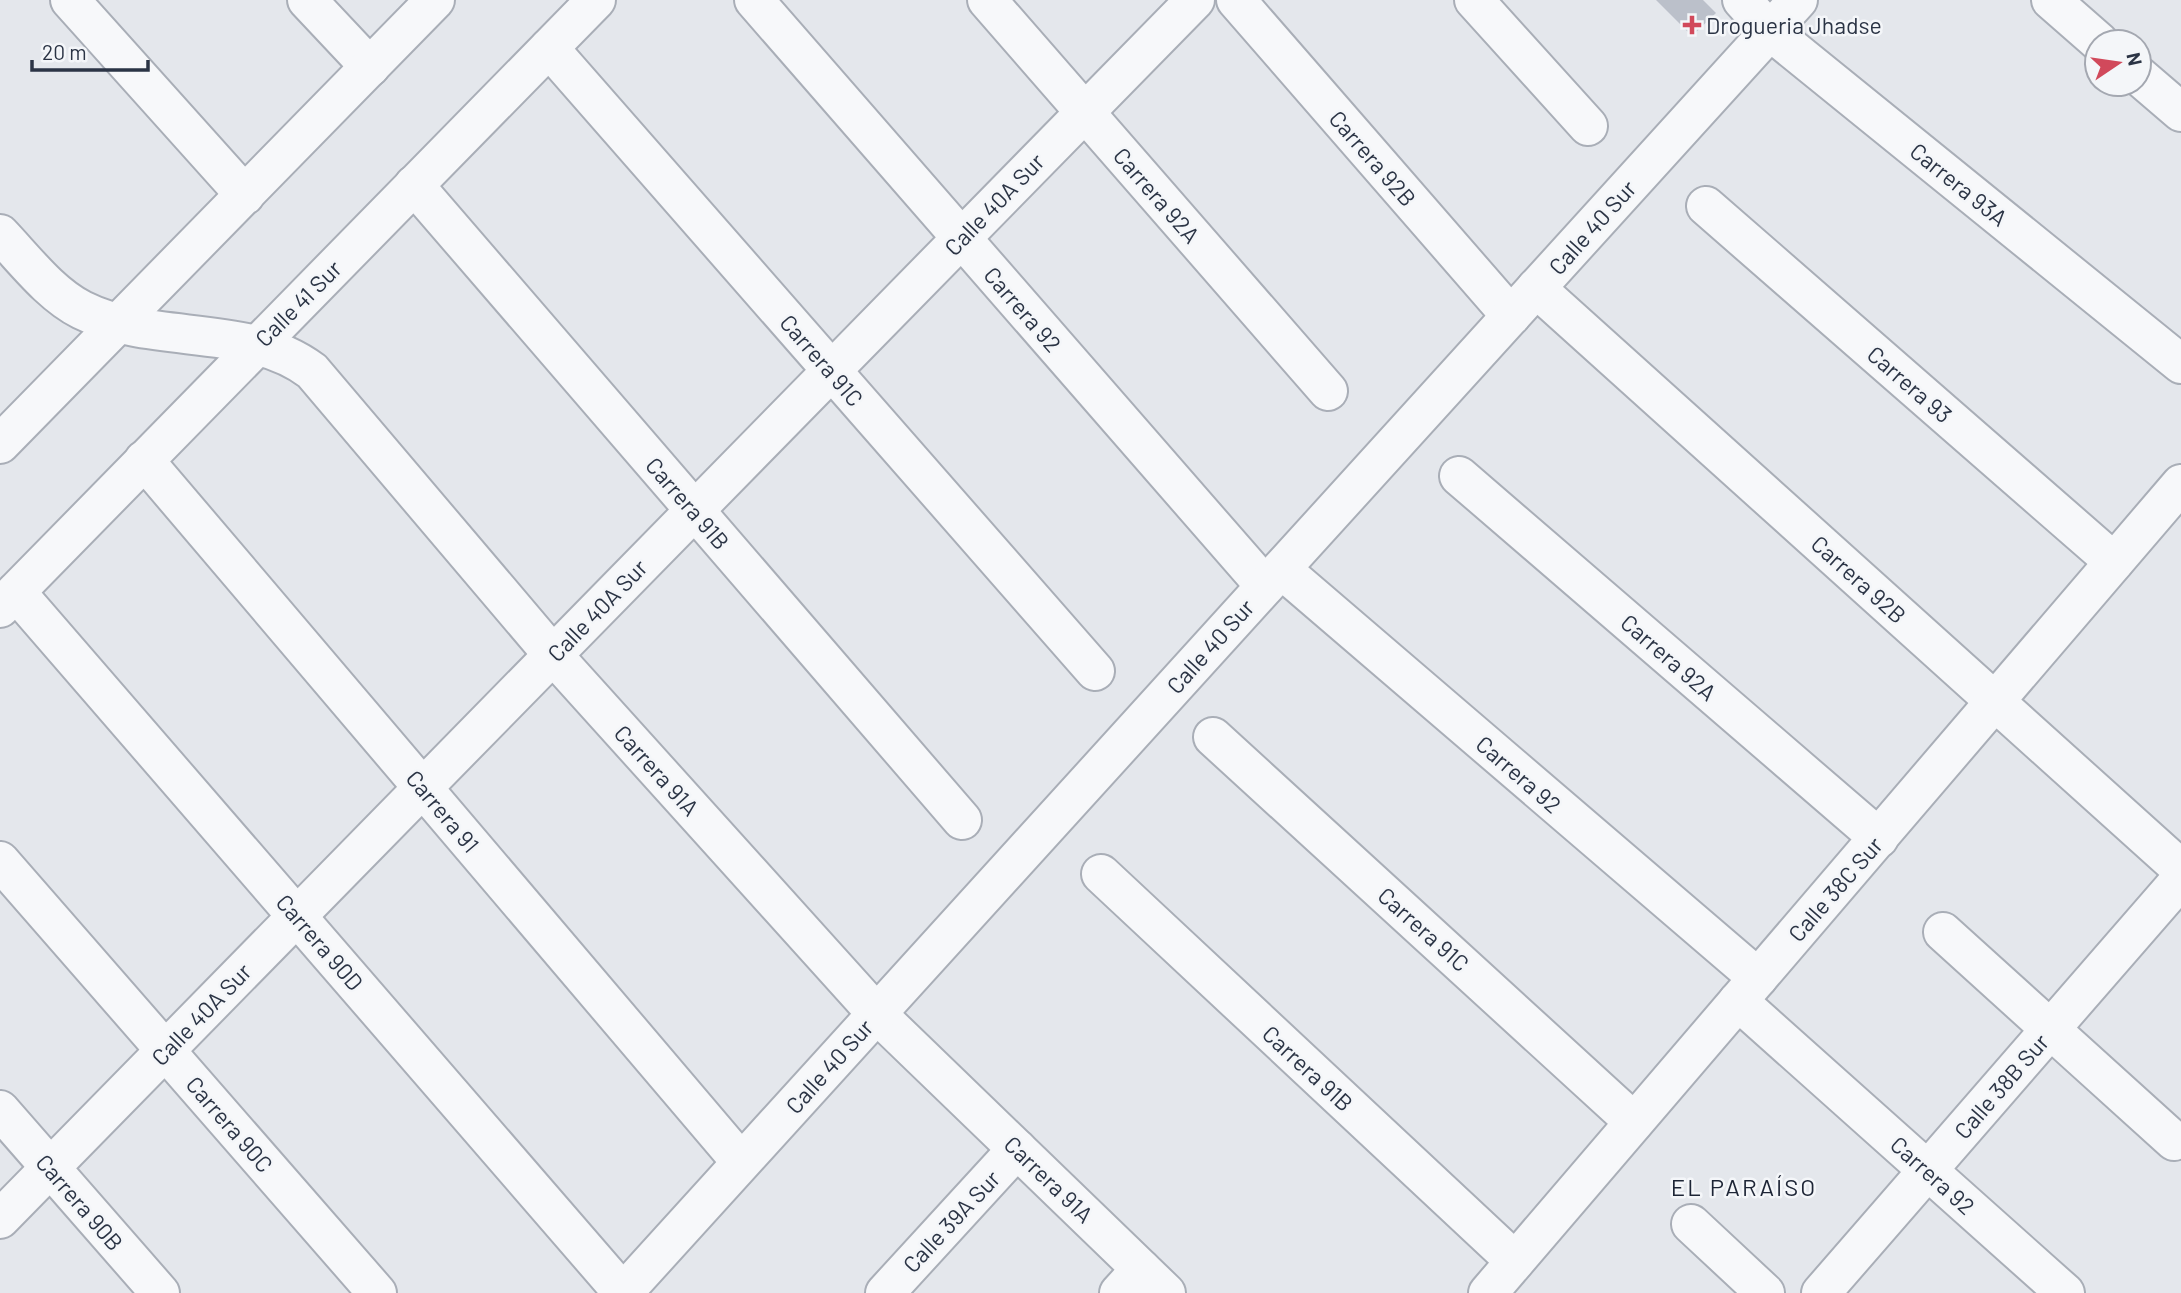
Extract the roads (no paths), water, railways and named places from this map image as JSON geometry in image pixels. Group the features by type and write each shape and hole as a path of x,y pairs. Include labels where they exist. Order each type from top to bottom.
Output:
{"street":[{"path":"70,0 245,195"},
{"path":"307,0 370,67"},
{"path":"0,444 435,0"},
{"name":"Calle 41 Sur","path":"8,600 596,0"},
{"name":"Carrera 92","path":"754,0 961,238 1273,577 1748,990 1927,1170 2065,1293"},
{"name":"Carrera 92A","path":"987,0 1328,391"},
{"name":"Calle 40A Sur","path":"0,1219 1195,0"},
{"name":"Carrera 92B","path":"1236,0 1511,316"},
{"path":"1474,0 1588,127"},
{"name":"Carrera 93A","path":"1742,0 1770,31 2181,364"},
{"name":"Calle 40 Sur","path":"623,1293 1798,0"},
{"path":"2051,0 2083,28"},
{"name":"Carrera 91C","path":"549,48 1095,671"},
{"path":"2153,88 2181,113"},
{"name":"Carrera 91B","path":"414,185 962,820"},
{"name":"Carrera 93","path":"1706,206 2114,562"},
{"path":"0,234 32,268 80,309 118,324"},
{"name":"Carrera 92B","path":"1536,288 2181,869"},
{"name":"Carrera 91A","path":"118,324 258,344 294,358 312,371 553,655 876,1013 1017,1149 1142,1285"},
{"name":"Carrera 91","path":"145,460 741,1162"},
{"name":"Carrera 92A","path":"1459,476 1879,838"},
{"name":"Calle 38C Sur","path":"1488,1293 2181,484"},
{"name":"Carrera 90D","path":"8,600 297,916 623,1293"},
{"name":"Carrera 91C","path":"1213,737 1634,1122"},
{"name":"Carrera 90C","path":"0,861 377,1293"},
{"name":"Carrera 91B","path":"1101,874 1515,1261"},
{"name":"Calle 38B Sur","path":"1821,1293 2181,879"},
{"path":"1943,932 2174,1141"},
{"name":"Carrera 90B","path":"0,1110 160,1293"},
{"name":"Calle 39A Sur","path":"885,1293 1017,1149"},
{"path":"1691,1224 1765,1293"}],"place":[{"name":"Drogueria Jhadse","path":"1692,25"}],"district":[{"name":"EL PARAÍSO","path":"1744,1186"}]}
